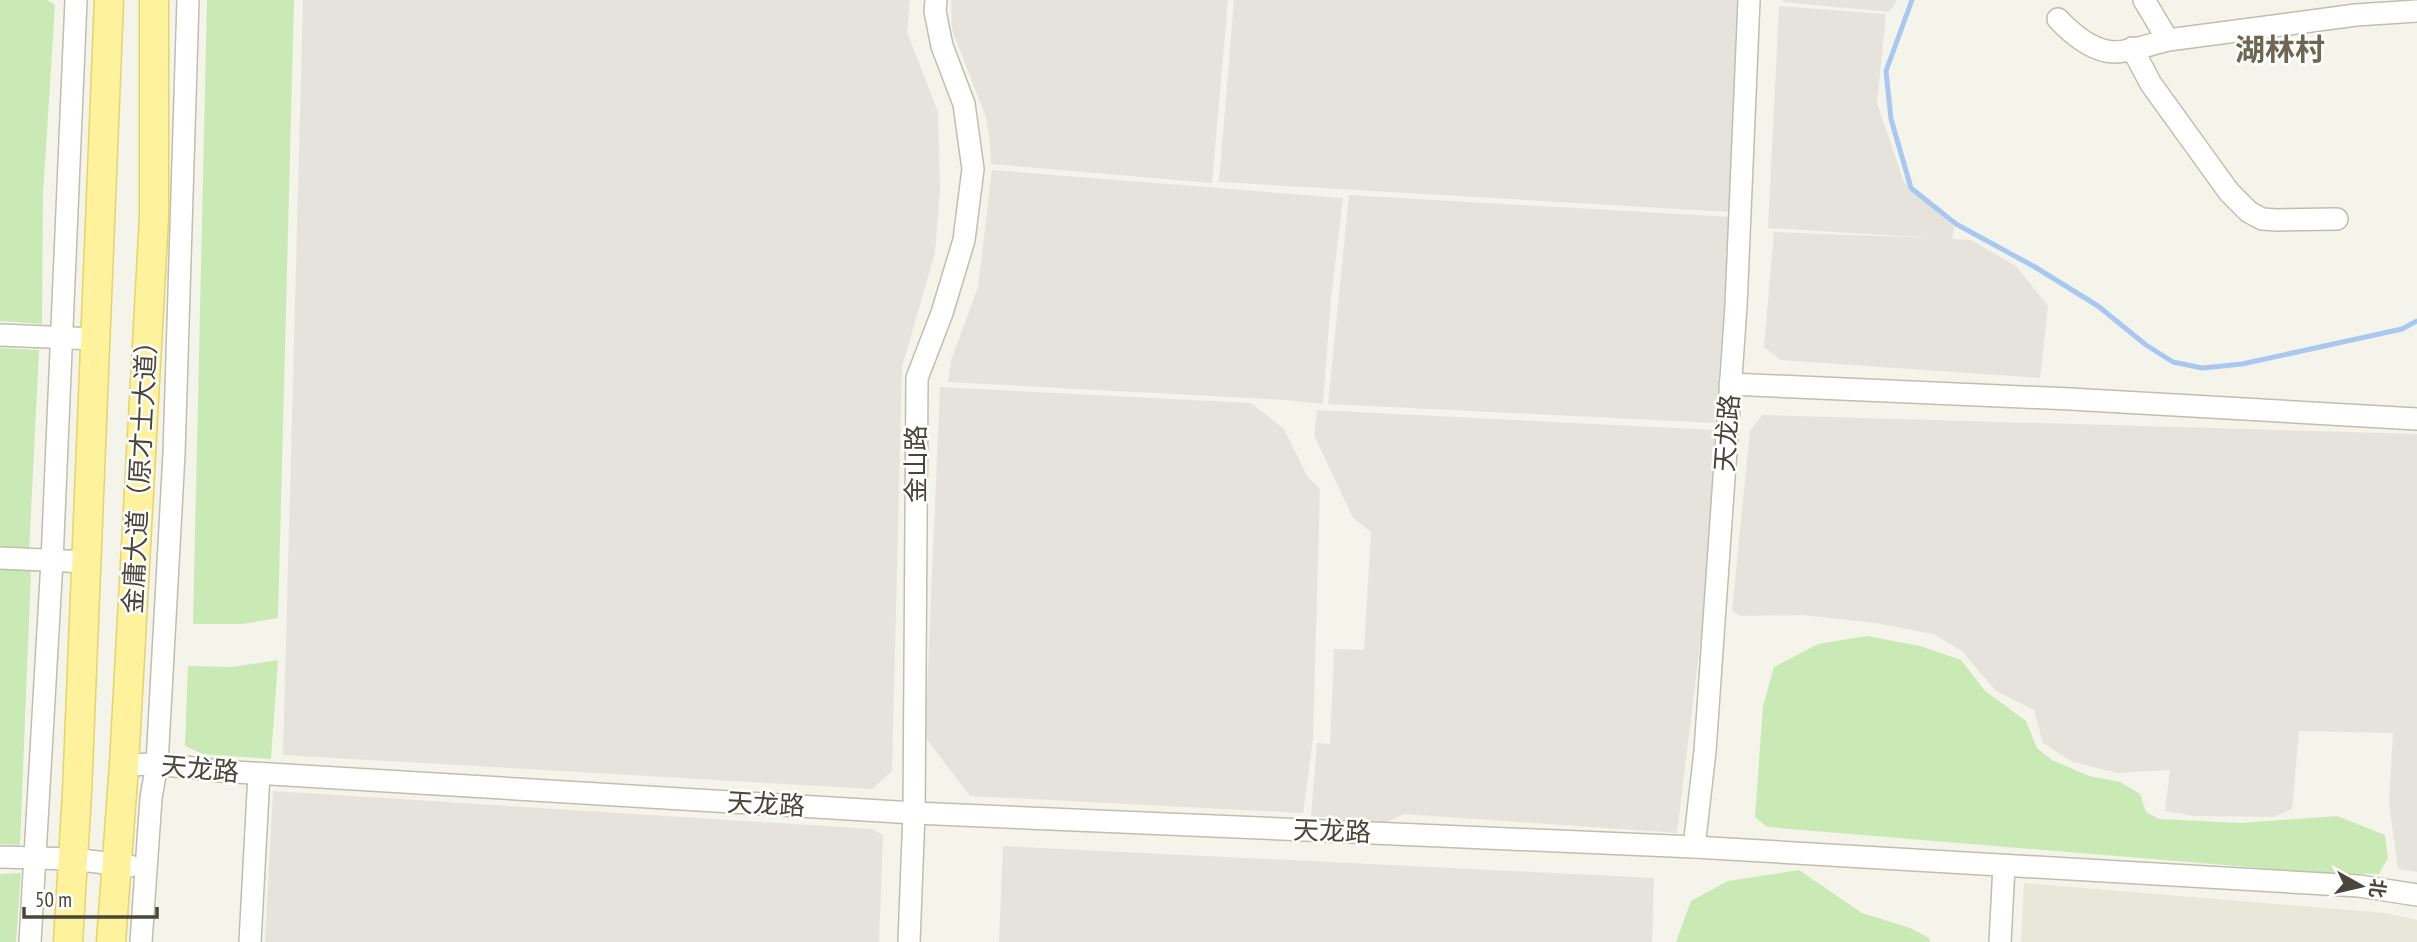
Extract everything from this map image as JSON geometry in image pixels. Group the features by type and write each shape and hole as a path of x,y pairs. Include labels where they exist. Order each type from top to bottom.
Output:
{"main road":[{"name":"金庸大道（原才士大道）","path":"68,942 87,562 109,0"},
{"name":"金庸大道（原才士大道）","path":"111,942 124,765 154,217 154,0"}],"street":[{"path":"30,942 52,561 76,0"},
{"path":"141,942 151,798 157,764 174,454 188,0"},
{"name":"金山路","path":"909,942 914,813 917,378 942,313 964,240 973,169 964,104 942,46 935,11 936,0"},
{"name":"天龙路","path":"124,765 157,764 259,774 914,813 1693,847 1705,751 1730,384 1749,0"},
{"path":"2144,0 2168,40"},
{"path":"2057,19 2072,34 2094,46 2113,52 2168,40 2356,15 2417,11"},
{"path":"2132,48 2151,85 2229,192 2249,212 2262,219 2337,219"},
{"path":"0,335 95,339"},
{"path":"1730,384 2070,399 2417,419"},
{"path":"0,558 87,562"},
{"path":"250,942 259,774"},
{"path":"1693,847 2359,886 2417,895"},
{"path":"0,857 73,859 146,868"},
{"path":"2000,942 2004,866"}],"shaded area":[{"path":"303,0 910,0 907,32 938,112 940,191 935,253 902,367 892,771 872,789 283,755"},
{"path":"951,0 1228,0 1212,183 991,164 986,117 952,30"},
{"path":"1234,0 1737,0 1729,212 1219,182"},
{"path":"1783,0 1897,0 1889,12"},
{"path":"1779,6 1886,14 1877,103 1904,182 1954,227 1952,239 1971,240 2016,266 2048,306 2040,378 1781,360 1764,347 1774,232 1931,238 1768,228"},
{"path":"992,170 1343,198 1331,299 1323,404 948,382 951,360 978,287"},
{"path":"1349,195 1731,217 1715,423 1328,404"},
{"path":"940,387 1251,403 1284,429 1307,476 1320,489 1313,739 1303,813 970,796 925,737"},
{"path":"1317,410 1715,430 1705,604 1677,833 1404,814 1385,823 1311,816 1317,743 1330,744 1334,649 1364,650 1371,532 1353,518 1314,435"},
{"path":"1762,415 2417,434 2417,872 2398,869 2389,803 2393,733 2299,731 2292,809 2274,817 2194,816 2165,811 2170,770 2118,773 2073,762 2043,743 2034,710 1996,691 1962,651 1933,634 1876,623 1802,615 1740,616 1732,611 1750,431"},
{"path":"273,791 872,829 883,835 879,942 265,942"},
{"path":"1003,846 1654,878 1652,942 999,942"},
{"path":"2024,883 2386,913 2417,920 2417,942 2021,942"}],"green space":[{"path":"0,0 47,0 55,5 43,194 42,324 0,321"},
{"path":"207,0 294,0 278,618 243,624 193,624"},
{"path":"0,348 39,350 29,552 0,550"},
{"path":"0,569 31,570 20,845 0,844"},
{"path":"1867,636 1920,646 1961,660 1985,691 2026,721 2037,748 2052,760 2089,776 2120,782 2140,794 2146,812 2159,819 2241,823 2337,816 2385,835 2388,858 2379,874 2320,873 1767,827 1755,817 1763,706 1774,667 1818,644"},
{"path":"278,660 271,759 203,754 185,746 188,666 232,667"},
{"path":"1799,870 1862,913 1910,928 1929,938 1930,942 1676,942 1691,901 1728,881"},
{"path":"21,873 16,942 0,942 0,874"}],"waterway":[{"path":"1912,0 1886,71 1891,119 1911,188 1956,224 2035,267 2098,306 2146,345 2173,362 2202,368 2242,364 2402,329 2417,321"}],"district":[{"name":"湖林村","path":"2280,50"}]}
